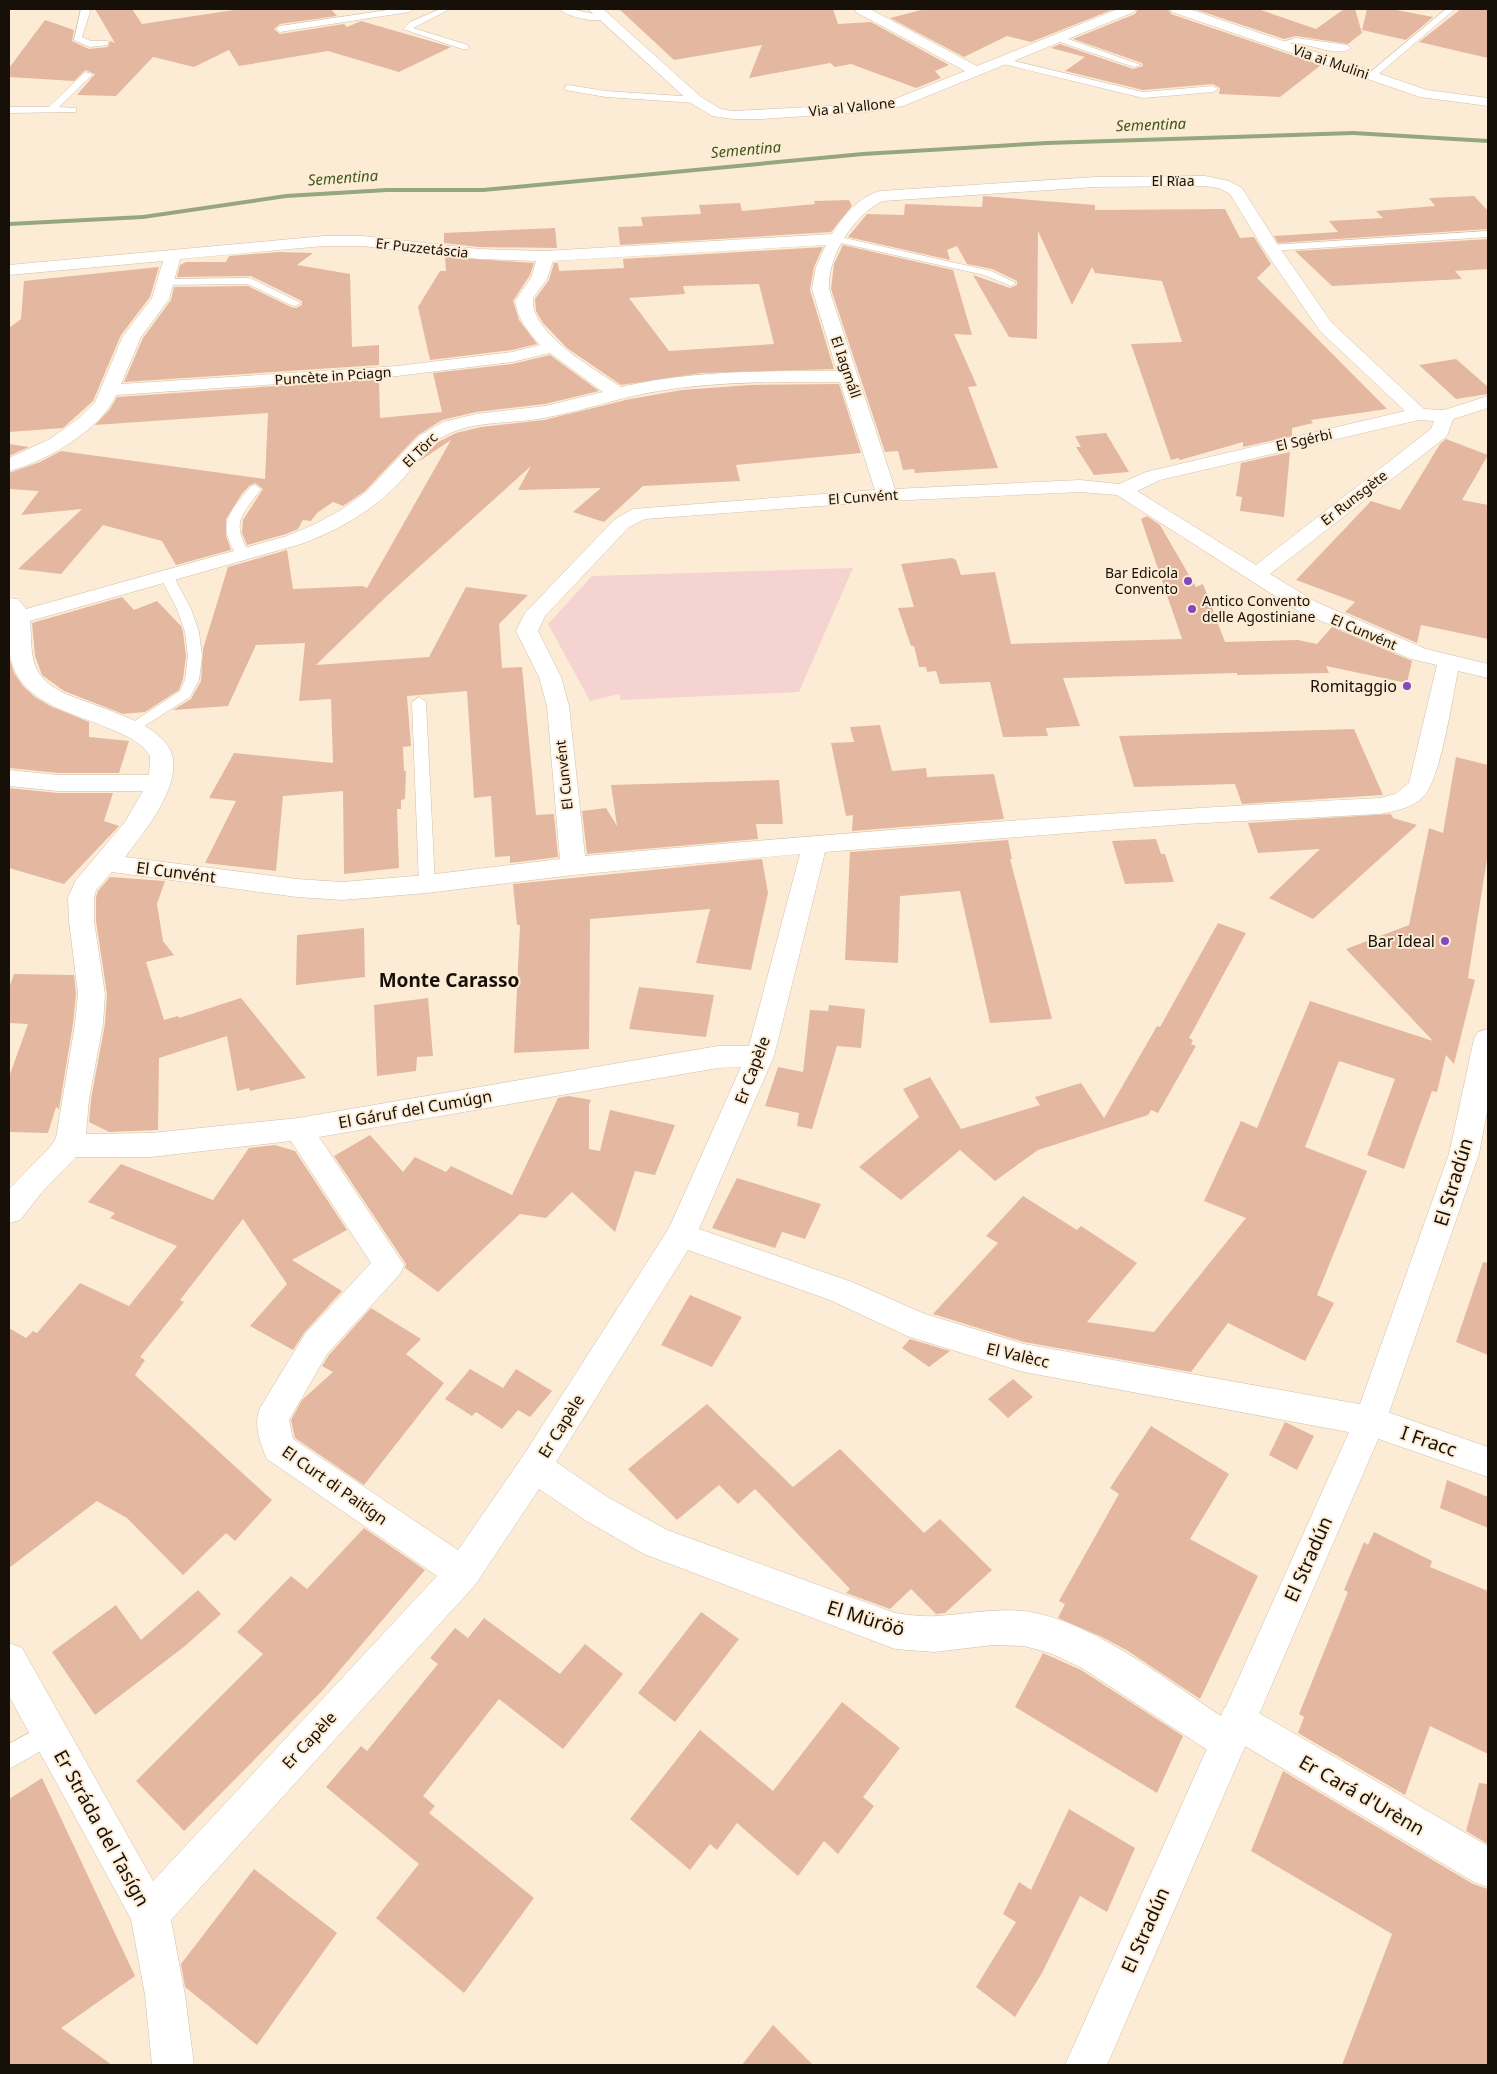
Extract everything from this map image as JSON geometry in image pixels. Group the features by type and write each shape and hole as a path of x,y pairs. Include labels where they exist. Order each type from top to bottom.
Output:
{"street":[{"path":"861,9 976,71"},
{"name":"Via al Vallone","path":"599,13 696,100 718,113 733,115 867,108 908,99 1129,9"},
{"name":"Via ai Mulini","path":"1177,9 1425,94 1488,102"},
{"name":"El Rïaa","path":"836,239 868,202 880,196 1095,182 1205,181 1223,184 1236,191 1271,248 1326,327 1419,414"},
{"name":"Er Puzzetáscia","path":"9,270 347,240 479,254 545,256 836,239"},
{"name":"El Iagmáll","path":"836,239 821,278 823,300 887,495"},
{"path":"9,465 45,449 95,414 111,390 132,336 160,299 172,255"},
{"path":"545,256 540,277 525,297 524,310 530,323 554,347 618,394"},
{"name":"Puncète in Pciagn","path":"111,390 397,371 512,357 554,347"},
{"name":"El Törc","path":"14,610 166,575 309,535 351,513 393,477 431,435 444,428 485,419 543,412 679,382 848,376"},
{"name":"El Sgérbi","path":"1122,490 1137,482 1172,471 1419,414 1445,416 1488,402"},
{"name":"Er Runsgète","path":"1256,575 1440,432 1445,416"},
{"name":"El Cunvént","path":"574,866 558,706 550,677 527,631 536,613 622,523 640,513 887,495 1080,486 1122,490 1308,607 1419,654 1449,663 1488,671"},
{"path":"9,1211 31,1183 68,1146 78,1078 89,1029 91,980 82,923 82,890 106,863 137,822 159,783 162,765 162,754 153,742 132,730 58,699 36,685 23,667 20,658 14,610"},
{"name":"El Cunvént","path":"106,863 297,888 342,891 427,884 574,866 815,844 1185,816 1396,803 1415,793 1422,783 1449,663"},
{"path":"9,778 58,783 159,783"},
{"name":"Er Capèle","path":"150,1914 463,1573 535,1467 681,1235 760,1056 815,844"},
{"name":"El Stradún","path":"1086,2065 1370,1421 1464,1154 1488,1039"},
{"name":"El Gáruf del Cumúgn","path":"68,1146 151,1145 298,1129 718,1057 760,1056"},
{"name":"El Curt di Paitígn","path":"298,1129 390,1265 316,1344 272,1418 279,1448 463,1573"},
{"name":"El Valècc","path":"681,1235 841,1291 918,1326 1024,1358 1370,1421"},
{"name":"I Fracc","path":"1370,1421 1488,1462"},
{"name":"El Müröö","path":"535,1467 597,1509 656,1542 895,1631 934,1634 993,1628 1024,1628 1053,1636 1095,1655 1232,1732"},
{"name":"Er Stráda del Tasígn","path":"9,1661 150,1914 165,1995 173,2065"},
{"name":"Er Cará d'Urènn","path":"1232,1732 1488,1868"}],"lane":[{"path":"85,9 86,12 77,38 90,44 105,43"},
{"path":"280,29 409,9"},
{"path":"446,9 413,24 407,29 465,47"},
{"path":"563,9 584,16 599,13"},
{"path":"1371,76 1451,9"},
{"path":"1057,38 1137,65"},
{"path":"1279,44 1298,41 1328,48 1347,48"},
{"path":"1002,60 1143,95 1213,90"},
{"path":"51,110 88,74"},
{"path":"568,88 606,94 696,100"},
{"path":"9,110 73,110"},
{"path":"1271,248 1488,234"},
{"path":"836,239 987,273 1010,283"},
{"path":"164,282 250,281 295,303"},
{"path":"243,554 233,539 231,526 236,514 255,490"},
{"path":"132,730 185,694 191,687 196,649 195,638 191,622 166,575"},
{"path":"419,702 427,884"},
{"path":"9,1757 49,1734"}],"shaded area":[{"path":"853,568 799,692 621,700 619,694 590,701 548,624 592,576"}],"building":[{"path":"95,9 132,9 142,24 240,9 331,9 337,16 280,24 274,29 280,34 344,24 347,27 361,21 451,47 399,72 328,51 239,66 229,50 194,67 153,57 116,96 77,95 95,74 85,70 74,81 9,77 9,68 45,20 74,30 72,41 89,49 108,47 110,41 115,43"},
{"path":"619,9 833,9 838,24 871,22 949,65 935,71 941,78 916,88 851,64 835,67 830,63 749,78 762,45 674,60"},
{"path":"925,9 1114,9 1031,42 1007,36 964,57 890,18"},
{"path":"1138,9 1168,9 1171,14 1321,65 1280,97 1219,94 1220,88 1213,84 1143,90 1065,71 1085,57 1051,48 1060,44 1133,69 1143,66 1142,63 1073,39 1135,14"},
{"path":"1194,9 1258,9 1316,29 1344,9 1355,9 1362,33 1348,44 1296,36 1284,39"},
{"path":"1367,9 1391,9 1433,17 1406,40 1362,30"},
{"path":"1461,9 1488,9 1488,58 1419,42"},
{"path":"983,196 1095,205 1095,210 1225,209 1240,238 1254,237 1271,264 1257,278 1387,409 1311,420 1313,423 1292,428 1292,436 1243,447 1243,442 1180,460 1178,458 1171,460 1131,344 1182,342 1162,281 1095,273 1092,267 1072,305 1038,231 1037,339 1009,337 973,275 1010,288 1017,285 1017,281 992,269 967,264 957,246 947,250 950,260 848,237 867,214 904,215 905,204 982,207"},
{"path":"1474,196 1488,211 1488,229 1278,243 1274,236 1338,232 1329,221 1383,218 1376,211 1435,206 1429,198"},
{"path":"849,200 852,206 831,232 620,245 618,227 643,226 641,217 701,214 699,205 740,203 742,211 815,204 814,201"},
{"path":"555,228 557,248 479,247 444,243 444,233"},
{"path":"1488,239 1488,269 1455,271 1462,279 1332,286 1295,251"},
{"path":"843,245 953,270 972,335 954,334 977,386 968,387 998,468 915,473 914,469 903,470 898,451 885,452 831,289 834,264"},
{"path":"823,247 814,267 810,290 834,369 701,373 621,385 567,348 543,323 536,311 535,299 549,280 554,263 558,263 559,271 624,268 623,259","holes":["759,284 774,344 669,351 629,298 685,294 683,286"]},
{"path":"279,252 313,253 297,265 350,274 352,347 379,345 379,365 124,382 143,338 171,300 174,287 248,286 291,307 296,308 302,305 302,301 251,276 177,277 180,265 186,262 226,262 229,256"},
{"path":"445,257 534,263 530,275 513,301 519,320 537,344 512,350 430,360 418,307 440,271 446,271"},
{"path":"159,267 150,297 121,335 93,401 63,428 9,432 9,328 21,319 24,281"},
{"path":"550,355 599,391 545,404 476,412 442,420 418,435 365,491 343,506 333,502 317,513 311,521 303,520 298,529 286,534 247,545 242,533 243,520 263,489 255,483 250,485 241,495 226,519 226,536 231,550 176,565 162,541 103,525 61,574 18,569 82,509 21,515 39,491 9,489 9,473 40,462 61,451 265,479 268,413 95,425 110,409 117,397 379,379 380,418 442,412 433,373 512,364"},
{"path":"1456,359 1488,387 1488,394 1456,399 1419,365"},
{"path":"839,384 861,453 736,465 740,481 643,486 604,522 573,512 601,488 518,490 531,466 388,595 316,665 429,657 466,587 528,595 499,624 502,668 522,667 536,815 554,814 558,857 510,863 510,856 495,857 491,796 474,798 467,691 407,696 411,746 403,747 404,771 406,771 405,799 401,800 401,809 397,809 399,868 344,874 343,791 283,796 276,871 205,863 236,801 209,798 234,753 333,763 331,699 299,701 305,643 256,645 228,706 173,710 191,699 201,681 203,649 228,567 287,550 293,589 362,586 367,588 451,440 418,462 438,442 456,433 481,427 544,420 630,399 682,390 750,385"},
{"path":"1106,433 1129,472 1094,475 1076,447 1081,447 1075,436"},
{"path":"1446,439 1488,455 1462,500 1488,505 1488,639 1421,625 1417,643 1345,612 1355,602 1296,580 1371,501 1400,510 1440,444"},
{"path":"9,444 29,447 9,456"},
{"path":"1290,452 1284,517 1240,511 1242,497 1236,496 1241,463"},
{"path":"1147,516 1160,525 1196,587 1203,584 1225,642 1298,640 1317,644 1332,627 1412,661 1407,683 1326,666 1329,673 1237,675 1237,673 1063,678 1080,726 1046,728 1048,736 1003,737 990,682 940,684 936,671 927,672 926,667 919,667 914,646 911,646 898,608 914,607 901,564 952,558 956,560 961,575 995,572 1011,644 1182,639 1141,519"},
{"path":"122,597 134,610 157,601 181,626 183,632 186,656 183,679 179,690 145,712 123,714 64,691 42,675 35,656 32,623"},
{"path":"9,657 14,673 23,686 35,697 50,706 89,722 89,737 129,741 119,773 58,773 9,768"},
{"path":"880,725 892,771 926,768 927,777 994,774 1004,819 852,831 853,815 846,816 831,743 854,742 850,727"},
{"path":"1354,729 1383,795 1242,804 1235,784 1134,787 1119,736"},
{"path":"1456,757 1488,765 1488,853 1468,978 1475,980 1454,1064 1446,1055 1437,1092 1432,1091 1404,1169 1367,1155 1395,1079 1339,1061 1305,1147 1367,1171 1317,1295 1334,1303 1305,1361 1228,1323 1191,1372 1024,1342 933,1314 998,1243 986,1236 1023,1196 1077,1230 1081,1226 1137,1263 1087,1322 1154,1332 1246,1218 1204,1201 1241,1121 1257,1128 1310,1001 1433,1041 1346,949 1409,925 1429,828 1443,833"},
{"path":"779,780 783,824 756,824 758,839 587,854 582,811 606,808 617,826 611,785"},
{"path":"9,788 58,793 113,793 104,821 119,826 64,884 9,868"},
{"path":"1391,814 1393,818 1417,825 1313,919 1269,898 1320,849 1258,853 1248,823"},
{"path":"1156,839 1161,854 1165,854 1174,882 1125,884 1112,841"},
{"path":"1008,840 1012,859 1010,859 1052,1019 990,1023 960,891 900,896 898,963 845,960 850,852"},
{"path":"762,859 768,893 751,970 696,963 710,909 590,919 589,1049 514,1053 520,925 517,925 513,884"},
{"path":"110,877 165,881 157,904 163,941 174,955 146,962 164,1020 178,1016 179,1018 241,998 306,1078 250,1091 249,1088 237,1091 227,1036 159,1058 158,1130 109,1132 89,1122 91,1099 105,1024 107,994 96,921 96,898 98,891"},
{"path":"1218,923 1246,933 1189,1038 1193,1040 1191,1044 1196,1046 1158,1113 1151,1110 1148,1115 1038,1150 995,1181 960,1150 901,1200 859,1167 919,1117 903,1089 930,1077 961,1129 1040,1105 1035,1097 1081,1083 1104,1118 1157,1026 1160,1027"},
{"path":"364,928 365,977 296,985 297,935"},
{"path":"14,974 74,975 76,994 73,1024 59,1109 56,1107 48,1133 9,1132 9,1077 28,1024 9,1023 9,988"},
{"path":"639,987 714,995 706,1037 629,1029"},
{"path":"428,998 433,1056 417,1057 416,1071 377,1076 374,1005"},
{"path":"829,1005 865,1009 861,1048 837,1046 812,1129 797,1126 799,1113 765,1106 778,1067 803,1072 810,1010 828,1011"},
{"path":"569,1096 591,1100 589,1105 589,1149 600,1151 610,1110 675,1125 655,1175 635,1171 615,1232 572,1192 546,1218 520,1214 438,1292 405,1268 406,1264 334,1156 370,1135 403,1172 415,1157 446,1172 451,1166 512,1195 558,1098"},
{"path":"275,1145 295,1151 347,1230 292,1260 342,1291 304,1333 293,1350 250,1326 287,1284 243,1219 180,1300 184,1302 140,1357 145,1360 135,1375 272,1500 235,1541 226,1533 183,1575 127,1518 97,1501 9,1568 9,1328 26,1338 33,1331 37,1333 80,1283 129,1306 177,1246 110,1218 115,1213 88,1202 121,1164 213,1200 249,1148"},
{"path":"737,1178 821,1204 805,1239 782,1232 775,1248 712,1228"},
{"path":"1483,1262 1488,1263 1488,1355 1456,1342"},
{"path":"690,1295 742,1317 712,1367 661,1345"},
{"path":"371,1308 421,1339 406,1354 444,1383 364,1485 295,1438 291,1420 302,1400 333,1372 322,1366 329,1355"},
{"path":"910,1339 950,1351 929,1367 902,1348"},
{"path":"470,1369 503,1388 516,1369 552,1391 530,1417 518,1410 502,1429 476,1412 472,1416 445,1399"},
{"path":"1013,1379 1033,1397 1008,1418 988,1399"},
{"path":"707,1404 793,1487 840,1449 924,1533 940,1519 992,1570 945,1613 936,1614 911,1589 890,1609 846,1593 850,1589 755,1489 738,1504 719,1485 677,1520 628,1469"},
{"path":"1285,1422 1314,1436 1297,1470 1269,1455"},
{"path":"1151,1426 1229,1474 1190,1539 1258,1576 1200,1699 1128,1651 1102,1637 1058,1618 1065,1604 1059,1601 1119,1494 1110,1488"},
{"path":"1447,1480 1488,1497 1488,1528 1440,1508"},
{"path":"364,1528 425,1570 323,1690 184,1831 136,1781 263,1654 237,1632 291,1576 307,1589"},
{"path":"1374,1532 1432,1561 1430,1567 1488,1591 1488,1754 1430,1726 1405,1795 1298,1733 1304,1717 1299,1714 1348,1592 1344,1590 1364,1542 1368,1545"},
{"path":"198,1590 221,1614 185,1646 95,1715 52,1652 116,1605 141,1640"},
{"path":"701,1612 739,1639 675,1722 638,1693"},
{"path":"484,1618 560,1674 585,1644 623,1674 563,1749 499,1699 423,1796 435,1806 429,1813 534,1898 464,1993 376,1918 419,1864 326,1787 361,1746 367,1751 438,1664 430,1658 455,1628 468,1638"},
{"path":"1043,1653 1081,1670 1183,1736 1157,1793 1015,1707"},
{"path":"842,1702 900,1748 863,1797 874,1806 838,1854 824,1841 798,1876 737,1823 717,1850 710,1844 690,1870 630,1819 700,1730 773,1791"},
{"path":"1283,1771 1473,1884 1488,1889 1488,2065 1342,2065 1392,1934 1251,1851"},
{"path":"42,1778 135,1976 61,2028 112,2065 9,2065 9,1799"},
{"path":"1479,1783 1488,1784 1488,1844 1466,1831"},
{"path":"1069,1809 1135,1848 1107,1912 1080,1896 1042,1973 1015,2017 976,1987 1016,1922 1003,1914 1019,1882 1031,1890"},
{"path":"254,1869 337,1933 257,2045 185,1987 181,1964"},
{"path":"773,2025 813,2065 742,2065"}],"waterway":[{"name":"Sementina","path":"9,224 143,217 286,196 387,190 483,190 863,154 1047,143 1353,133 1488,141"}],"place":[{"name":"Bar Edicola Convento","path":"1188,581"},
{"name":"Antico Convento delle Agostiniane","path":"1192,609"},
{"name":"Romitaggio","path":"1407,686"},
{"name":"Bar Ideal","path":"1445,941"}],"district":[{"name":"Monte Carasso","path":"449,980"}]}
